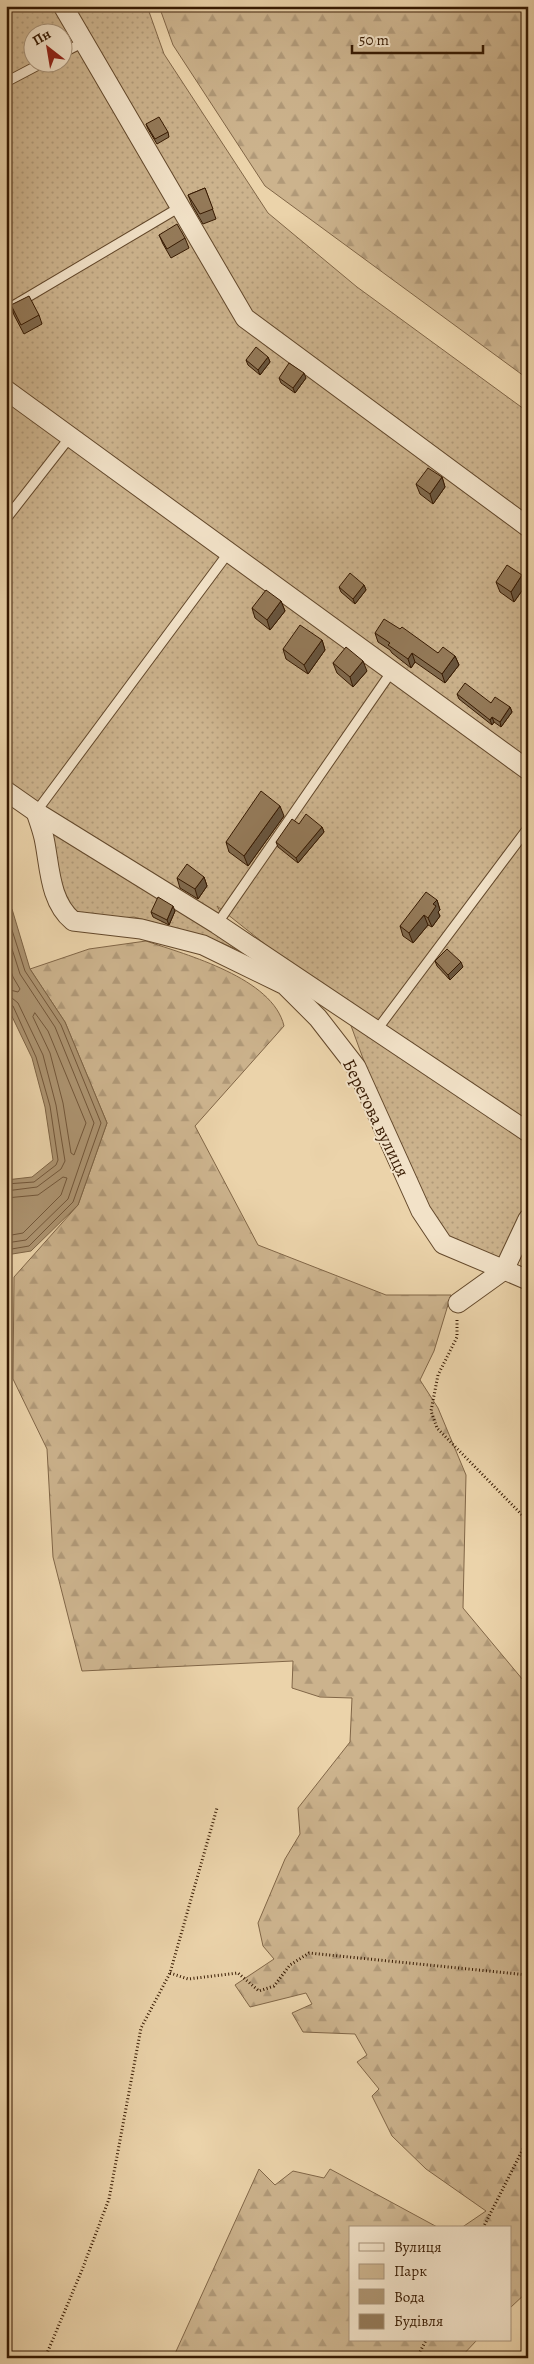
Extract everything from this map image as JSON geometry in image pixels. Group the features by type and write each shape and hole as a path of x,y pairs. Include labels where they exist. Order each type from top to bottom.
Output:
{"street":[{"path":"63,6 245,318 528,527"},
{"path":"6,390 528,770"},
{"path":"6,791 36,812 217,924 528,1132"},
{"name":"Берегова вулиця","path":"36,812 44,836 52,884 59,905 65,915 72,921 140,929 203,945 285,985 318,1018 356,1067 421,1211 443,1244 528,1280"},
{"path":"458,1303 504,1270 528,1219"}],"lane":[{"path":"72,48 84,42"},
{"path":"6,82 25,72"},
{"path":"6,310 180,207"},
{"path":"6,519 70,436"},
{"path":"36,812 229,552"},
{"path":"217,924 392,671"},
{"path":"376,1031 528,828"}],"path":[{"path":"458,1303 456,1337 438,1375 431,1411 437,1428 528,1521"},
{"path":"45,2358 109,2199 141,2028 170,1973 216,1808"},
{"path":"170,1973 188,1979 238,1973 259,1991 274,1986 290,1965 309,1953 528,1974"},
{"path":"484,2226 528,2139"},
{"path":"417,2358 425,2342"}],"green space":[{"path":"6,6 147,6 164,54 268,213 357,287 528,412 528,1209 500,1265 444,1241 380,1105 342,1001 281,957 217,906 243,952 205,936 134,917 106,919 76,915 56,886 47,834 6,787"},
{"path":"159,6 528,6 528,379 265,186 173,45"},
{"path":"146,941 205,961 226,971 264,994 277,1009 284,1026 195,1126 258,1245 386,1295 451,1295 434,1351 420,1380 438,1408 466,1475 463,1608 528,1686 528,2291 512,2306 512,2226 464,2226 486,2211 426,2169 392,2136 372,2096 379,2089 357,2062 367,2055 355,2034 303,2032 292,2013 312,2004 306,1993 250,2007 235,1985 274,1959 263,1946 258,1923 285,1859 300,1834 298,1808 350,1742 352,1698 320,1697 292,1688 293,1661 82,1671 53,1557 47,1449 13,1379 14,1277 78,1205 107,1123 65,1022 30,969 89,949"},
{"path":"259,2169 275,2185 293,2171 324,2178 330,2169 435,2226 349,2226 349,2342 475,2342 460,2358 173,2358"}],"water":[{"path":"6,903 12,909 30,969 65,1022 107,1123 78,1205 31,1251 6,1255 6,1180 32,1177 53,1160 45,1107 32,1058 6,1004"}],"building":[{"path":"159,117 168,132 155,139 146,124"},
{"path":"205,188 213,209 200,214 188,195"},
{"path":"177,224 185,238 167,249 159,235"},
{"path":"29,296 39,315 21,325 11,305"},
{"path":"256,347 268,357 258,370 246,360"},
{"path":"289,363 304,373 293,388 279,378"},
{"path":"428,468 442,477 430,494 416,484"},
{"path":"507,565 522,575 511,592 496,582"},
{"path":"350,573 364,585 353,599 339,587"},
{"path":"266,590 281,601 267,620 252,608"},
{"path":"384,619 400,629 402,627 438,653 443,647 455,656 442,674 412,653 408,659 375,633"},
{"path":"300,625 322,640 304,665 283,649"},
{"path":"346,647 363,661 350,677 333,663"},
{"path":"465,683 491,703 495,697 510,707 500,722 492,717 490,720 457,694"},
{"path":"261,791 280,806 244,856 226,842"},
{"path":"306,814 322,827 296,858 276,842 292,819 299,824"},
{"path":"187,864 204,877 195,889 177,878"},
{"path":"426,892 437,900 433,904 436,906 428,918 424,915 409,933 400,926"},
{"path":"158,897 173,906 167,920 151,912"},
{"path":"447,949 461,962 448,975 435,961"}]}
